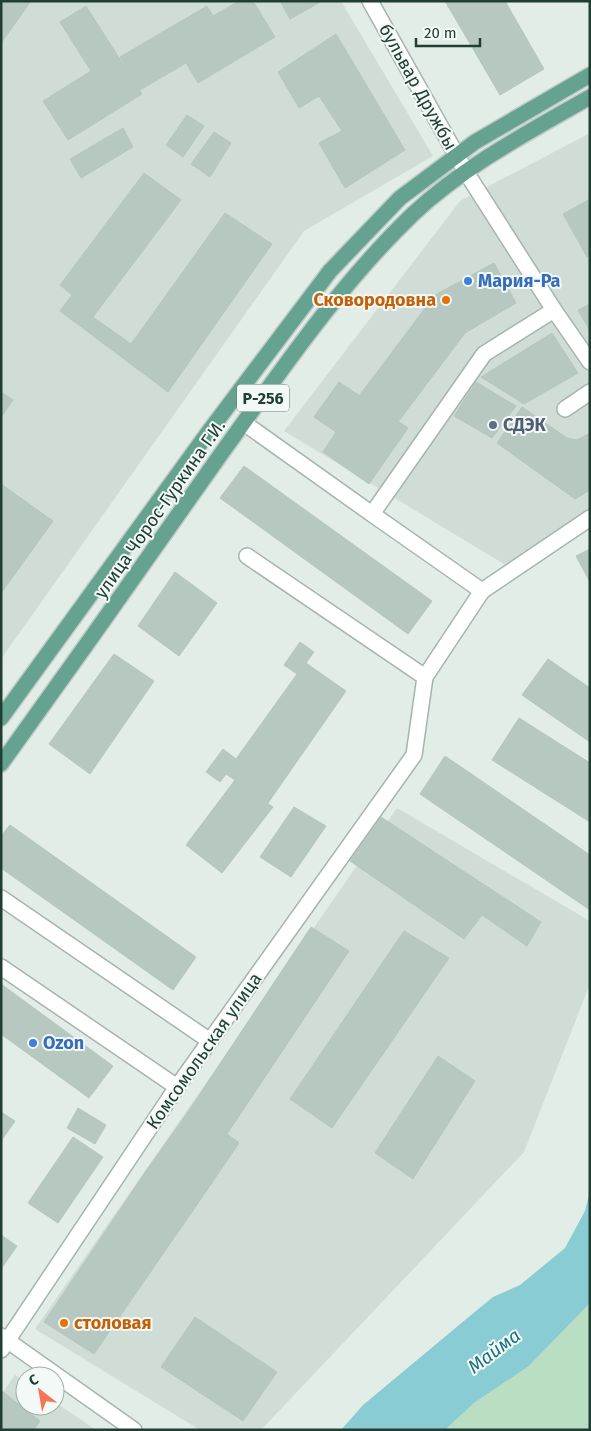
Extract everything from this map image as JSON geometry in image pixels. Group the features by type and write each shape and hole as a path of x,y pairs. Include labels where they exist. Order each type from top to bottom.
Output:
{"main road":[{"name":"улица Чорос-Гуркина Г.И.","path":"1,718 210,430 330,270 400,198 457,155 590,75"},
{"name":"улица Чорос-Гуркина Г.И.","path":"1,764 244,422 335,300 414,214 466,172 590,97"}],"street":[{"name":"бульвар Дружбы","path":"370,1 466,172 554,310 590,362"},
{"path":"372,514 484,354 554,310"},
{"path":"565,409 590,392"},
{"path":"244,422 482,591"},
{"path":"247,556 425,677 482,591 590,518"},
{"name":"Комсомольская улица","path":"4,1342 177,1087 414,755 425,677"},
{"path":"1,898 210,1041"},
{"path":"1,967 177,1087"},
{"path":"4,1342 134,1430"}],"shaded area":[{"path":"1,1 341,1 433,156 304,231 1,659"},
{"path":"590,133 590,524 517,572 284,431 460,201"},
{"path":"397,808 590,921 590,984 524,1152 261,1430 200,1430 35,1329"},
{"path":"15,1375 15,1416 65,1416 65,1409 96,1430 1,1430 1,1395"}],"green space":[{"path":"590,1303 590,1430 445,1430 474,1403 529,1366"}],"water":[{"name":"Майма","path":"590,1191 590,1303 529,1366 474,1403 445,1430 341,1430 363,1405 493,1297 520,1285 565,1248 585,1211"}],"building":[{"path":"1,1 31,1 1,43"},
{"path":"239,1 253,1 275,37 198,83 186,63 140,90 120,57 207,6 213,16"},
{"path":"280,1 322,1 290,19"},
{"path":"445,1 505,1 544,69 500,95"},
{"path":"86,6 142,94 68,140 43,101 91,71 60,22"},
{"path":"336,34 405,150 345,188 319,143 342,131 319,96 299,108 278,72"},
{"path":"187,115 204,126 183,157 166,145"},
{"path":"123,128 133,147 81,178 70,159"},
{"path":"214,132 231,143 210,177 191,164"},
{"path":"144,173 181,200 93,317 131,344 225,213 272,244 168,392 60,311 72,295 60,285"},
{"path":"590,199 590,256 587,257 563,214"},
{"path":"494,263 516,303 465,333 398,422 359,396 435,295"},
{"path":"590,304 590,331 578,310"},
{"path":"552,333 578,373 524,404 481,377"},
{"path":"339,382 408,428 369,484 323,452 336,432 314,417"},
{"path":"476,382 516,406 492,438 454,416"},
{"path":"1,392 13,400 1,417"},
{"path":"522,407 567,438 577,440 590,433 590,490 575,499 497,443"},
{"path":"244,466 432,601 408,634 220,498"},
{"path":"1,484 53,521 1,593"},
{"path":"590,549 590,582 576,556"},
{"path":"175,572 217,603 179,656 138,626"},
{"path":"300,642 314,652 306,663 346,691 268,803 226,774 220,782 206,772 223,749 236,759 297,674 284,665"},
{"path":"114,654 154,681 90,774 49,744"},
{"path":"548,659 590,688 590,742 522,695"},
{"path":"519,718 590,763 590,822 492,760"},
{"path":"445,756 590,855 590,910 420,794"},
{"path":"235,780 273,807 222,873 186,845"},
{"path":"294,807 326,826 291,877 260,857"},
{"path":"381,817 541,922 527,946 482,915 464,939 350,861"},
{"path":"10,825 196,957 173,990 1,868 1,836"},
{"path":"311,927 349,951 227,1134 239,1143 190,1109"},
{"path":"404,931 449,958 332,1128 290,1099"},
{"path":"1,984 113,1066 89,1098 1,1034"},
{"path":"438,1056 475,1081 413,1179 375,1153"},
{"path":"78,1108 106,1125 95,1144 67,1128"},
{"path":"190,1109 239,1143 196,1206 146,1171"},
{"path":"1,1112 15,1121 1,1141"},
{"path":"73,1137 103,1157 58,1223 28,1203"},
{"path":"146,1171 196,1206 94,1354 44,1322"},
{"path":"1,1235 17,1246 1,1269"},
{"path":"195,1317 277,1372 243,1421 161,1367"},
{"path":"2,1391 15,1401 15,1416 34,1416 40,1421 34,1430 1,1430"}],"place":[{"name":"Мария-Ра","path":"468,281"},
{"name":"Сковородовна","path":"446,300"},
{"name":"СДЭК","path":"493,425"},
{"name":"Ozon","path":"33,1043"},
{"name":"столовая","path":"64,1323"}]}
